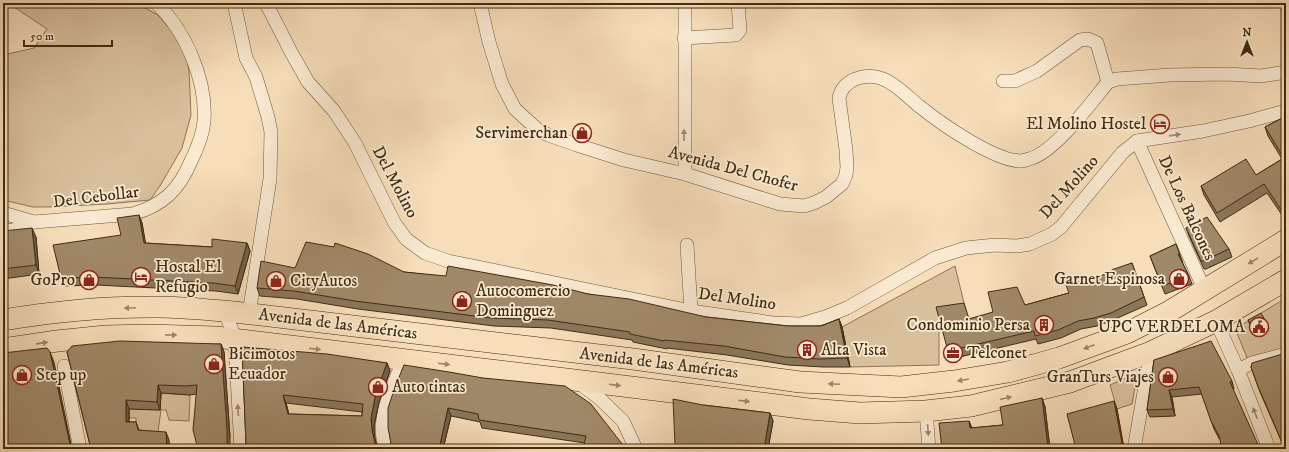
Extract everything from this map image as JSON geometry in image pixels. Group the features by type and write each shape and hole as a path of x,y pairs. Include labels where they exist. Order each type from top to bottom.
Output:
{"main road":[{"name":"Avenida de las Américas","path":"3,320 56,312 149,307 225,311 633,359 800,382 901,387 954,381 1008,372 1059,358 1127,333 1205,291 1286,240"},
{"name":"Avenida de las Américas","path":"3,349 106,336 173,335 235,339 809,410 860,413 926,411 971,406 1070,382 1151,352 1216,321 1286,280"}],"street":[{"name":"Del Cebollar","path":"3,231 13,230 34,222 133,214 147,210 169,195 178,186 189,167 198,146 204,121 203,98 197,71 190,52 178,28 156,3"},
{"path":"234,3 246,58 256,77 271,132 270,178 249,314"},
{"name":"Del Molino","path":"266,3 308,82 334,111 355,143 394,222 406,239 425,253 448,261 691,311 773,323 801,324 825,318 847,308 935,258 966,248 1030,244 1052,234 1061,227 1123,152 1136,141"},
{"name":"Avenida Del Chofer","path":"480,3 489,42 502,84 515,109 538,130 548,135 624,160 685,174 780,204 804,206 814,203 826,197 842,184 846,175 847,167 839,98 840,92 850,82 858,77 873,76 882,78 970,141 995,154 1020,161 1040,155 1053,146 1108,82"},
{"path":"685,3 685,174"},
{"path":"684,38 736,35 740,30 738,3"},
{"path":"1003,81 1015,81 1037,71 1080,40 1088,39 1097,42 1108,82 1117,79 1170,75 1227,74 1261,76 1286,72"},
{"path":"1136,141 1203,131 1286,111"},
{"name":"De Los Balcones","path":"1136,141 1205,291"},
{"path":"3,213 34,222"},
{"path":"687,245 691,311"},
{"path":"225,311 235,339 241,449"},
{"path":"1216,321 1238,370 1269,449"},
{"path":"1134,449 1151,352"},
{"path":"1238,370 1252,363 1286,354"},
{"path":"386,449 381,430 386,406 404,359"},
{"path":"64,366 80,449"},
{"path":"574,380 599,398 623,421 636,449"},
{"path":"926,411 929,449"}],"shaded area":[{"path":"8,3 136,3 158,15 174,34 185,51 189,71 191,115 182,148 150,200 107,204 33,207 3,200 3,55 34,48 47,29"},
{"path":"955,266 966,311 939,315 939,365 850,367 842,327"},
{"path":"1286,298 1286,349 1248,360 1237,333 1240,326"},
{"path":"1131,376 1134,377 1136,381 1132,404 1117,409 1110,385"},
{"path":"161,393 190,395 189,421 169,420 166,410 161,410 157,439 123,424 136,424 136,418 129,418 129,409 160,410"}],"building":[{"path":"1286,116 1286,213 1284,214 1264,184 1217,213 1201,186 1246,159 1256,175 1284,158 1265,127"},
{"path":"139,215 144,243 212,247 212,239 247,243 235,286 213,283 93,277 61,278 53,245 121,235 117,218"},
{"path":"1207,217 1229,249 1201,261 1186,228"},
{"path":"32,228 36,265 3,269 3,231"},
{"path":"306,242 334,247 335,243 368,254 404,272 446,276 448,266 553,285 588,294 629,299 706,317 788,326 821,326 839,319 847,358 820,359 785,357 724,346 664,341 630,334 630,332 548,320 491,318 355,301 294,291 257,288 261,261 295,268"},
{"path":"1176,244 1180,255 1178,254 1189,276 1162,286 1150,256"},
{"path":"1132,263 1144,297 1111,313 1078,321 1058,330 1035,336 1034,331 948,351 936,307 964,303 969,319 993,312 988,292 1017,287 1025,305 1069,293 1066,285 1099,277 1114,269"},
{"path":"1261,313 1267,324 1254,331 1248,320"},
{"path":"120,341 221,344 227,449 198,449 193,430 197,385 158,385 157,402 126,400 126,422 136,422 138,430 166,432 167,449 91,449 67,352 72,346"},
{"path":"1211,341 1232,381 1230,382 1260,449 1222,449 1219,436 1211,421 1199,387 1169,390 1173,409 1147,410 1154,360"},
{"path":"242,347 327,354 387,363 376,393 371,418 375,443 381,448 388,446 391,443 388,428 388,408 404,365 483,378 565,386 591,404 626,449 583,449 586,436 479,420 478,414 448,408 439,449 422,449 401,445 399,449 256,449 246,444","holes":["283,395 363,404 362,416 288,414"]},
{"path":"47,348 50,352 71,449 3,449 3,353"},
{"path":"1286,353 1286,449 1284,449 1251,367 1252,363"},
{"path":"1042,398 1048,447 1036,449 942,449 939,423 969,421 970,428 1003,425 1000,407"},
{"path":"673,399 703,405 770,413 764,449 709,449 675,445"},
{"path":"1114,401 1122,443 1108,449 1076,449 1067,414"},
{"path":"1140,445 1171,448 1171,449 1139,449"}],"place":[{"name":"El Molino Hostel","path":"1160,124"},
{"name":"Servimerchan","path":"582,133"},
{"name":"Hostal El Refugio","path":"141,277"},
{"name":"Garnet Espinosa","path":"1179,279"},
{"name":"GoPro","path":"89,280"},
{"name":"CityAutos","path":"276,281"},
{"name":"Autocomercio Dominguez","path":"462,301"},
{"name":"Condominio Persa","path":"1044,325"},
{"name":"UPC VERDELOMA","path":"1259,327"},
{"name":"Alta Vista","path":"807,350"},
{"name":"Telconet","path":"953,353"},
{"name":"Bicimotos Ecuador","path":"214,364"},
{"name":"Step up","path":"22,375"},
{"name":"GranTurs Viajes","path":"1168,377"},
{"name":"Auto tintas","path":"378,387"}]}
